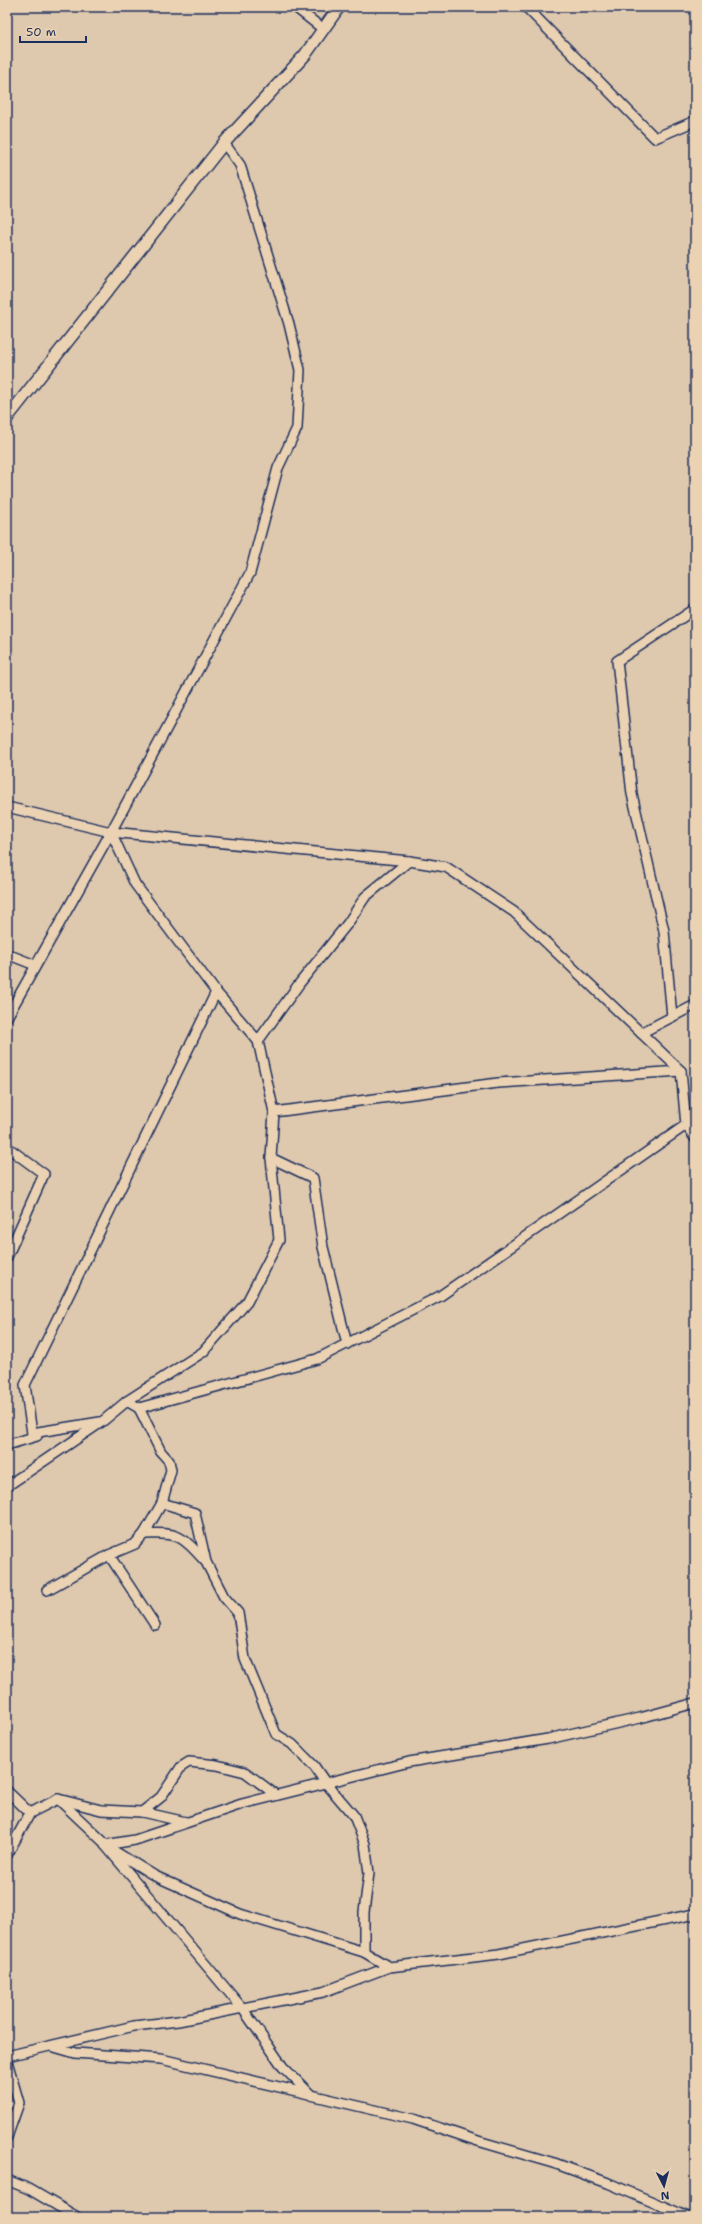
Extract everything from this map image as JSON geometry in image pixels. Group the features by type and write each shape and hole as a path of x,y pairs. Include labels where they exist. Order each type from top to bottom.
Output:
{"street":[{"path":"295,7 323,29"},
{"path":"7,418 224,143 305,54 339,7"},
{"path":"526,7 655,138 695,121"},
{"path":"7,1017 111,832 250,573 278,468 297,428 300,370 289,324 240,165 224,143"},
{"path":"672,1018 664,931 632,794 617,661 695,609"},
{"path":"7,807 111,832 409,861 446,867 514,912 681,1071 686,1125 695,1138"},
{"path":"7,1486 103,1421 126,1401 203,1352 247,1302 279,1240 271,1158 274,1112 258,1040 216,992 135,884 111,832"},
{"path":"258,1040 299,984 348,923 365,897 409,861"},
{"path":"7,954 35,965"},
{"path":"7,1445 37,1436 32,1433 25,1385 216,992"},
{"path":"641,1033 695,1005"},
{"path":"274,1112 498,1083 681,1071"},
{"path":"139,1408 316,1359 440,1296 686,1125"},
{"path":"7,1146 44,1174 7,1257"},
{"path":"271,1158 313,1178 323,1247 347,1344"},
{"path":"47,1590 109,1555 135,1544 144,1534 162,1503 171,1470 169,1461 161,1452 139,1408 126,1401"},
{"path":"32,1433 103,1421"},
{"path":"162,1503 195,1513 206,1562 224,1597 238,1613 244,1659 276,1734 292,1744 314,1766 325,1782 354,1816 365,1844 369,1873 364,1912 364,1952"},
{"path":"144,1534 165,1533 176,1535 188,1542 206,1562"},
{"path":"109,1555 155,1625"},
{"path":"105,1845 136,1840 186,1822 325,1782 409,1762 548,1739 647,1717 695,1703"},
{"path":"142,1812 161,1797 181,1767 189,1762 217,1765 245,1772 276,1795"},
{"path":"7,1791 30,1813"},
{"path":"7,1855 30,1813 58,1799 100,1810 142,1812 186,1822"},
{"path":"58,1799 105,1845 243,2009 283,2067 312,2096"},
{"path":"105,1845 155,1876 240,1914 364,1952 389,1967"},
{"path":"7,2056 134,2026 178,2021 323,1992 389,1967 499,1954 695,1914"},
{"path":"50,2046 75,2052 161,2059 413,2119 478,2141 554,2163 608,2183 688,2217"},
{"path":"7,2061 19,2102 7,2137"},
{"path":"7,2180 29,2189 77,2217"}]}
